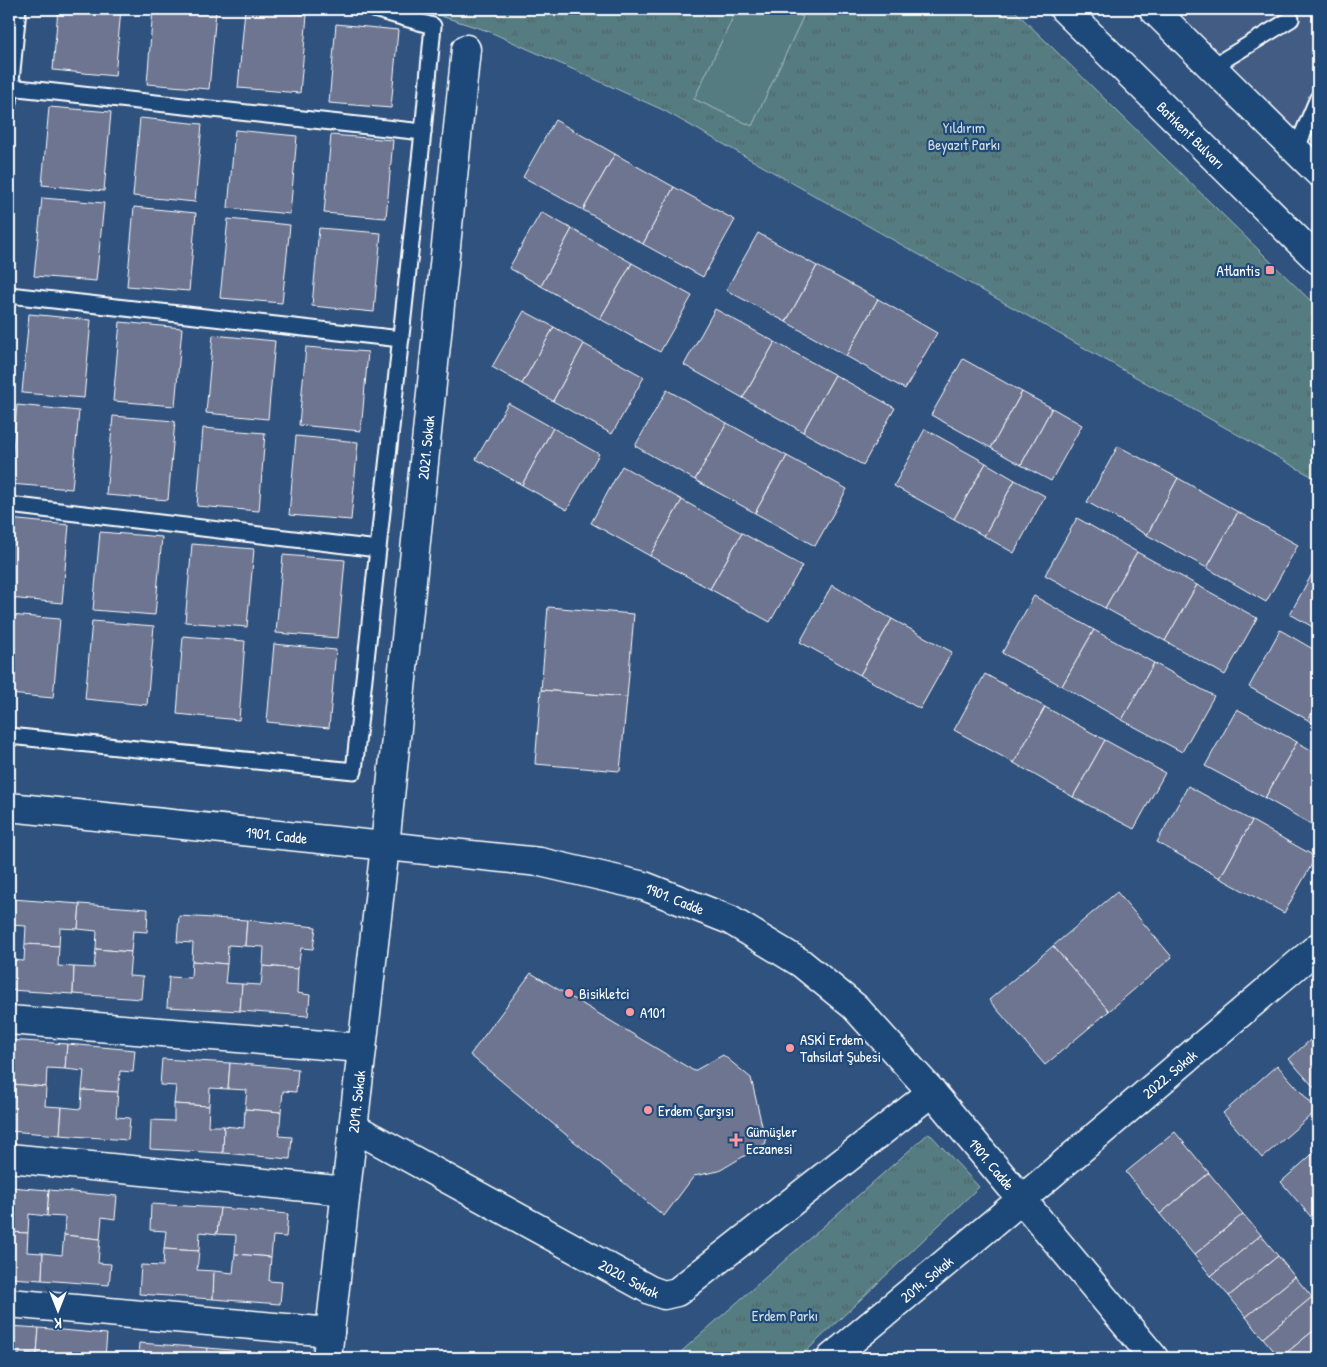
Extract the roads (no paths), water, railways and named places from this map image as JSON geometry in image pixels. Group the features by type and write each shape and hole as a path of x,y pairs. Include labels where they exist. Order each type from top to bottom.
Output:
{"street":[{"name":"Batıkent Bulvarı","path":"1064,9 1318,260"},
{"path":"1153,9 1318,172"},
{"name":"2021. Sokak","path":"385,846 466,49"},
{"name":"1901. Cadde","path":"9,807 540,862 644,886 730,920 800,963 856,1007 932,1092 1154,1358"},
{"name":"2019. Sokak","path":"329,1345 385,846"},
{"name":"2022. Sokak","path":"1022,1200 1318,947"},
{"path":"9,1020 362,1048"},
{"name":"2020. Sokak","path":"353,1127 650,1290 664,1295 676,1292 932,1092"},
{"path":"9,1158 346,1191"},
{"name":"2014. Sokak","path":"831,1358 1022,1200"},
{"path":"9,1303 329,1345"}],"lane":[{"path":"18,9 9,92 423,132"},
{"path":"9,736 354,771 433,26 374,9"},
{"path":"1212,67 1291,19"},
{"path":"1296,150 1318,98"},
{"path":"9,295 401,338"},
{"path":"9,505 378,549"}],"place":[{"name":"Atlantis","path":"1270,270"},
{"name":"Bisikletci","path":"569,993"},
{"name":"A101","path":"630,1012"},
{"name":"ASKİ Erdem Tahsilat Şubesi","path":"790,1048"},
{"name":"Erdem Çarşısı","path":"648,1110"},
{"name":"Gümüşler Eczanesi","path":"736,1140"}],"park label":[{"name":"Yıldırım Beyazıt Parkı","path":"964,136"},
{"name":"Erdem Parkı","path":"785,1315"}]}
